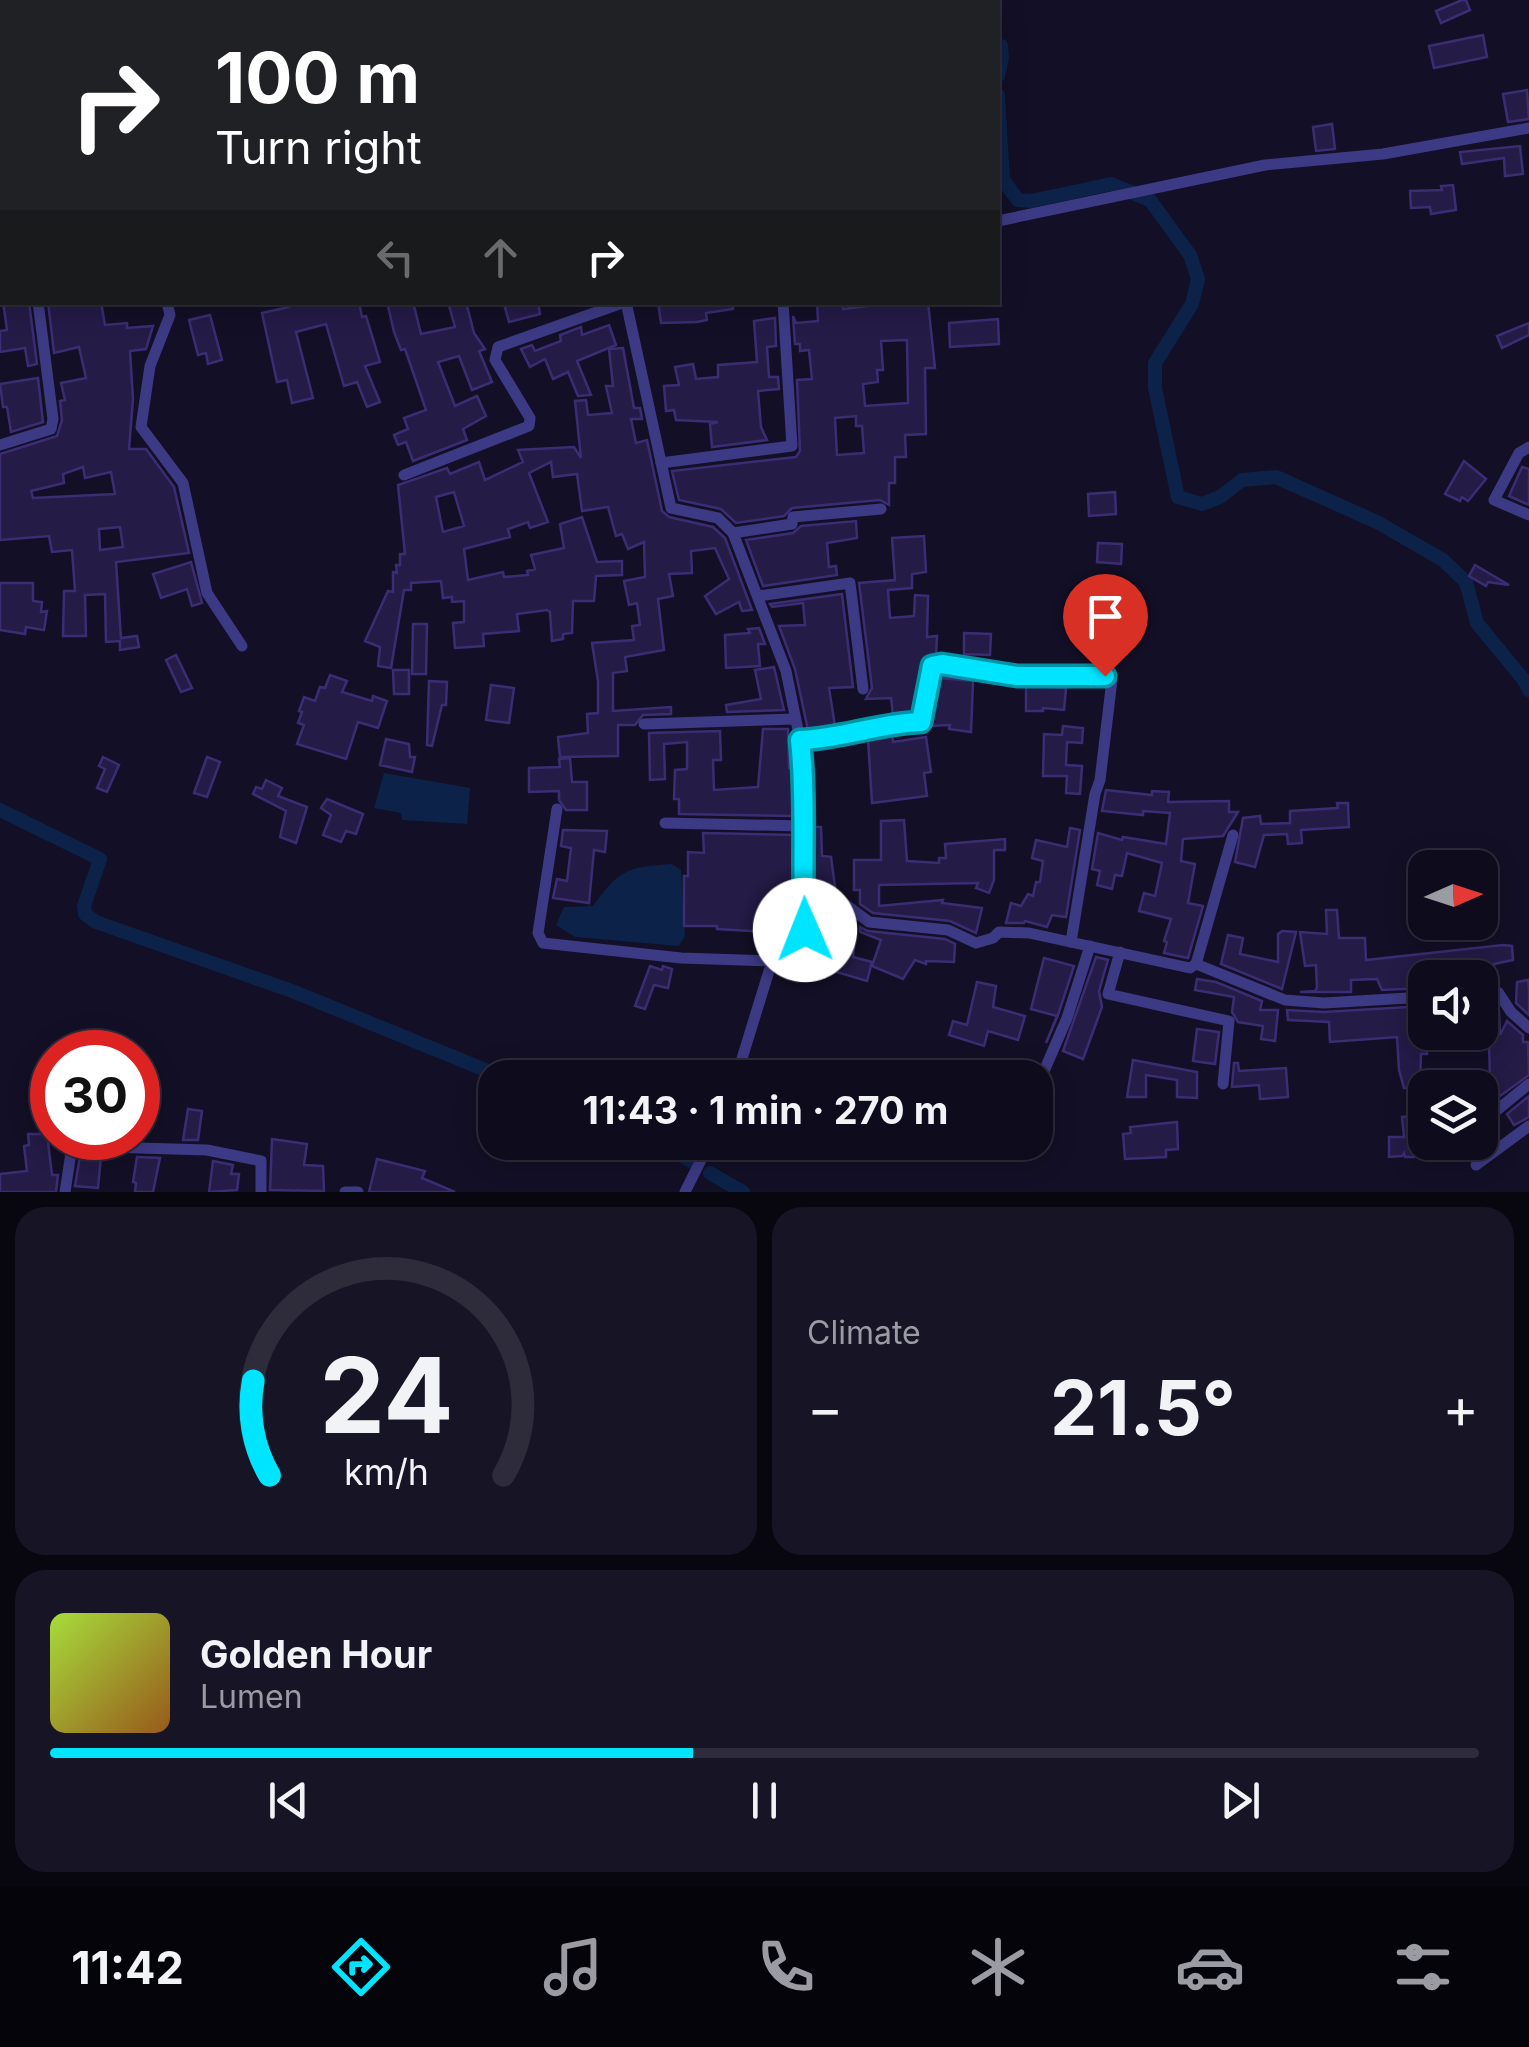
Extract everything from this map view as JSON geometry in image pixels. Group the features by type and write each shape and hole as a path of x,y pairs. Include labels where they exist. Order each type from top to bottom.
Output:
{"street":[{"path":"1000,221 1266,165 1383,154 1529,128"},
{"path":"0,446 51,429 53,419 38,305"},
{"path":"167,305 170,315 150,366 141,427 183,483 207,592 242,646"},
{"path":"404,475 529,426 530,418 495,360 498,348 618,305"},
{"path":"556,808 538,933 542,943 681,958 806,962 802,826 806,793 786,671 733,533 718,518 671,508 627,305"},
{"path":"661,463 792,446 783,305"},
{"path":"1529,447 1519,453 1494,500 1529,515"},
{"path":"733,533 792,524 793,517 881,509"},
{"path":"758,596 850,583 863,689"},
{"path":"800,740 826,740 897,723 921,722 932,666 942,664 1017,676 1105,676 1112,680 1100,780 1072,942"},
{"path":"644,724 796,720"},
{"path":"664,823 802,826"},
{"path":"803,899 834,896 869,922 948,930 976,943 999,932 1029,934 1190,968 1196,964 1233,835"},
{"path":"1048,1060 1090,946"},
{"path":"1120,952 1108,994 1229,1021 1223,1084"},
{"path":"742,1060 773,958"},
{"path":"1196,964 1285,1000 1324,1003 1408,998"},
{"path":"1498,992 1511,1012 1529,1028"},
{"path":"1498,1109 1529,1084"},
{"path":"1476,1165 1529,1126"},
{"path":"65,1192 72,1146 207,1150 261,1161 261,1192"},
{"path":"685,1192 701,1160"},
{"path":"345,1192 358,1192"}],"water":[{"path":"384,773 470,788 467,824 402,820 401,813 374,808"},
{"path":"672,864 681,870 685,936 679,946 575,937 556,925 564,907 593,906 610,884 626,872"}],"building":[{"path":"1466,0 1470,10 1441,23 1436,11"},
{"path":"1483,35 1487,57 1434,68 1429,46"},
{"path":"1527,90 1529,119 1508,122 1503,94"},
{"path":"1332,124 1335,149 1316,151 1313,127"},
{"path":"1520,146 1523,174 1505,176 1504,158 1462,164 1460,152"},
{"path":"1453,185 1456,210 1431,214 1430,207 1411,208 1410,191 1442,190 1441,186"},
{"path":"3,305 29,305 37,364 28,366 25,348 0,352 0,331 7,330"},
{"path":"48,305 102,305 105,325 153,326 146,349 130,351 133,399 129,449 146,449 174,487 189,553 116,562 121,638 137,636 139,647 120,650 120,641 106,642 105,594 85,595 86,636 63,636 64,591 75,591 72,550 52,552 49,536 0,540 0,454 57,436 62,420 60,401 65,400 61,383 86,378 79,347 54,353","holes":["83,467 85,478 111,472 115,494 33,498 31,491 64,483 63,474","120,527 123,547 100,550 99,529"]},
{"path":"360,305 380,362 365,366 380,402 367,407 357,382 344,386 326,324 296,332 313,398 292,403 287,380 277,382 262,313 289,307"},
{"path":"388,305 414,305 421,334 455,327 449,305 467,305 474,333 485,349 479,351 492,382 472,390 459,356 438,362 455,406 477,396 486,416 463,429 467,440 413,461 406,442 398,445 394,435 408,429 404,418 426,410 405,349 401,350"},
{"path":"504,305 538,305 540,314 509,322"},
{"path":"658,305 732,305 733,309 706,313 707,320 661,323"},
{"path":"817,305 842,305 843,309 928,305 935,368 925,368 926,434 905,435 906,457 895,457 895,483 889,483 889,505 880,500 792,508 784,516 736,523 721,509 679,500 672,471 796,457 800,451 797,380 812,379 809,350 800,351 800,344 795,344 793,316 796,323 818,321","holes":["907,340 908,403 865,406 863,384 878,382 877,370 883,370 881,341","856,416 856,426 862,426 864,453 837,455 835,418"]},
{"path":"210,315 222,360 208,364 206,353 198,355 189,320"},
{"path":"775,318 776,346 767,347 769,377 778,377 779,389 758,391 761,427 767,440 712,447 710,424 718,422 676,420 674,410 666,411 664,386 679,385 675,367 693,364 696,379 718,377 718,365 757,362 754,321"},
{"path":"998,319 999,344 950,347 949,323"},
{"path":"1529,323 1529,335 1502,348 1497,336"},
{"path":"609,325 616,345 577,361 591,395 578,396 568,372 553,379 545,359 530,367 521,349 532,345 535,351 561,341 560,335 581,327 582,335"},
{"path":"623,348 634,408 640,408 642,419 631,419 636,443 647,440 662,511 669,517 713,527 725,538 752,610 742,611 739,602 716,614 705,596 729,579 715,548 691,551 692,573 669,574 673,596 658,599 664,650 625,657 627,671 613,673 613,711 671,707 671,714 643,715 635,725 618,725 618,756 560,757 558,737 588,733 587,714 598,713 592,643 634,640 632,626 640,625 637,603 629,605 624,581 645,577 644,542 628,549 622,534 616,536 608,507 582,511 577,474 553,477 551,462 529,473 548,522 530,528 528,522 508,529 510,537 464,549 468,580 503,572 504,577 528,575 527,571 535,569 531,555 564,548 560,524 582,517 597,562 622,561 622,575 596,576 594,601 573,601 572,633 552,641 547,610 517,614 519,631 483,634 484,646 455,648 453,623 464,622 464,601 443,598 441,581 411,583 411,590 404,590 391,668 378,666 380,647 365,641 388,591 393,592 393,572 397,573 400,554 405,554 398,485 447,468 450,474 479,462 485,480 523,462 518,450 574,447 581,458 575,401 586,400 588,415 612,413 606,386 613,386 609,349","holes":["454,492 464,526 443,532 436,497"]},
{"path":"38,378 43,422 11,432 0,384"},
{"path":"1464,461 1486,479 1468,501 1462,497 1460,501 1445,494"},
{"path":"1522,467 1529,469 1529,505 1509,496"},
{"path":"1115,492 1116,514 1089,516 1088,494"},
{"path":"856,521 857,538 827,543 829,567 836,566 837,575 763,586 746,540 793,533 801,526"},
{"path":"924,536 926,572 912,574 912,588 888,590 890,618 914,616 915,595 928,596 927,637 937,636 936,656 923,663 913,713 893,715 891,698 866,699 872,688 859,583 895,580 892,538"},
{"path":"1098,543 1122,544 1121,564 1097,562"},
{"path":"191,562 202,603 192,606 187,589 161,598 153,574"},
{"path":"1475,565 1509,585 1488,582 1486,586 1469,576"},
{"path":"0,583 33,583 33,601 42,602 41,612 47,611 44,630 26,627 25,634 0,630"},
{"path":"842,594 853,687 829,688 835,726 808,730 795,669 779,626 805,625 803,603 772,607 770,604"},
{"path":"413,624 427,624 426,674 412,674"},
{"path":"759,628 765,644 758,644 760,666 726,668 725,635 750,633 748,629"},
{"path":"964,633 991,634 990,655 964,654"},
{"path":"176,655 192,688 181,692 166,660"},
{"path":"774,667 784,710 727,712 726,705 761,699 755,670"},
{"path":"393,670 409,670 409,694 394,694"},
{"path":"330,675 347,681 342,692 387,701 378,728 358,722 346,759 297,744 304,725 298,723 304,697 315,701"},
{"path":"939,678 973,681 971,732 949,729 950,725 929,726"},
{"path":"429,681 447,682 446,705 442,705 432,746 427,745"},
{"path":"491,685 514,688 509,723 486,720"},
{"path":"1026,686 1066,688 1064,710 1026,711"},
{"path":"1063,726 1083,728 1082,743 1067,742 1066,765 1082,766 1080,794 1066,793 1067,776 1043,776 1044,734 1062,735"},
{"path":"763,729 788,729 789,768 793,768 793,787 797,793 793,816 679,814 679,799 674,799 675,770 687,769 687,742 664,744 665,779 650,780 649,733 720,731 721,760 713,760 714,790 758,787"},
{"path":"892,734 893,742 926,737 931,772 924,773 927,796 872,803 868,739"},
{"path":"386,739 409,744 410,757 415,757 412,772 380,765"},
{"path":"103,757 119,765 107,792 97,788 105,769 99,766"},
{"path":"207,757 220,762 207,797 194,793"},
{"path":"570,758 572,782 587,782 587,810 566,810 559,800 559,791 529,792 529,768 560,767 559,759"},
{"path":"266,780 282,788 278,796 307,807 296,843 280,837 286,811 253,794 256,787 262,789"},
{"path":"1106,790 1152,795 1152,791 1169,792 1168,802 1229,801 1229,812 1238,812 1223,836 1183,839 1181,861 1195,864 1188,903 1203,906 1188,958 1164,953 1171,919 1139,911 1144,893 1155,896 1162,863 1127,853 1122,876 1115,875 1112,889 1097,885 1100,871 1092,869 1098,833 1122,840 1123,837 1166,844 1170,813 1102,811"},
{"path":"327,799 363,814 356,834 346,831 341,842 323,835 331,815 321,808"},
{"path":"1337,803 1348,803 1349,827 1301,830 1302,843 1288,844 1287,834 1264,835 1255,867 1235,862 1243,818 1260,816 1261,824 1290,823 1290,811 1338,808"},
{"path":"904,820 907,861 939,863 939,858 946,858 945,844 1005,839 1005,850 994,850 994,880 989,893 976,888 978,883 879,885 879,906 943,900 942,903 982,908 976,933 950,921 873,913 860,904 860,890 854,890 854,860 881,860 881,821"},
{"path":"812,827 821,827 822,856 831,857 835,887 814,889"},
{"path":"1070,828 1080,830 1066,917 1052,915 1047,927 1025,921 1006,923 1011,903 1021,906 1028,894 1033,896 1036,882 1040,882 1043,861 1032,858 1036,840 1067,847"},
{"path":"563,830 607,831 605,852 594,850 589,903 553,898 557,879 567,881 571,848 561,846"},
{"path":"703,833 794,835 796,952 764,951 767,932 684,926 688,852 704,853"},
{"path":"828,906 828,921 839,927 841,943 815,944 814,907"},
{"path":"1326,910 1337,910 1339,938 1365,938 1366,960 1503,945 1512,946 1513,960 1498,963 1498,960 1408,960 1408,989 1382,990 1377,979 1351,980 1351,992 1300,992 1317,988 1316,965 1305,966 1300,932 1327,934"},
{"path":"860,927 945,939 955,944 954,962 926,964 915,960 903,979 872,966 881,940 860,932"},
{"path":"1296,932 1282,989 1221,964 1228,935 1243,938 1240,954 1278,962 1278,934"},
{"path":"854,947 853,957 872,962 867,981 833,971 839,948"},
{"path":"1096,957 1108,960 1099,991 1102,1007 1083,1059 1063,1051"},
{"path":"1044,958 1074,966 1058,1015 1046,1043 1057,1016 1031,1009"},
{"path":"650,966 672,969 668,988 654,985 645,1009 635,1006"},
{"path":"1197,979 1216,982 1262,1001 1260,1010 1278,1010 1275,1041 1261,1039 1263,1026 1238,1022 1232,1012 1234,997 1195,990"},
{"path":"1528,980 1529,1015 1516,1003 1517,982"},
{"path":"977,982 996,986 993,1007 1025,1016 1018,1040 988,1031 984,1046 949,1035 953,1021 967,1025"},
{"path":"1408,1007 1408,1050 1427,1050 1427,1054 1421,1054 1421,1070 1408,1070 1408,1088 1404,1088 1399,1070 1397,1037 1330,1042 1329,1022 1288,1020 1287,1010"},
{"path":"1498,1009 1500,1035 1507,1021 1523,1035 1523,1042 1528,1042 1529,1075 1498,1098 1498,1070 1490,1070 1489,1050 1498,1050"},
{"path":"1197,1029 1219,1032 1215,1064 1193,1061"},
{"path":"1133,1060 1197,1072 1197,1098 1177,1097 1177,1080 1146,1075 1146,1097 1127,1097"},
{"path":"1234,1063 1238,1063 1239,1071 1286,1068 1288,1097 1260,1099 1259,1085 1232,1087"},
{"path":"1529,1096 1529,1117 1514,1125 1507,1114"},
{"path":"188,1109 202,1111 198,1140 183,1140"},
{"path":"1408,1116 1408,1157 1404,1153 1389,1157 1389,1137 1404,1137 1402,1117"},
{"path":"1177,1122 1178,1149 1166,1150 1166,1157 1125,1159 1123,1134 1131,1133 1130,1127"},
{"path":"30,1134 30,1160 50,1160 52,1175 58,1175 56,1192 0,1192 0,1174 27,1171 24,1146 29,1145"},
{"path":"272,1139 307,1144 304,1165 323,1166 324,1191 270,1190"},
{"path":"377,1159 425,1171 422,1178 455,1192 369,1192"},
{"path":"79,1160 101,1160 98,1188 75,1186"},
{"path":"137,1160 160,1160 153,1192 135,1192"},
{"path":"213,1161 233,1165 231,1174 239,1174 237,1190 209,1192"}],"waterway":[{"path":"1000,46 1000,67"},
{"path":"1000,129 1003,180 1018,200 1031,201 1111,184 1150,200 1190,255 1198,279 1192,304 1155,363 1155,388 1178,497 1202,504 1220,497 1242,480 1276,477 1377,522 1443,560 1466,582 1477,623 1529,690"},
{"path":"0,810 100,859 84,906 85,914 96,922 292,991 478,1067"},
{"path":"689,1160 696,1164"},
{"path":"710,1173 743,1192"}],"route":[{"path":"805,930 802,826 806,793 800,740 826,740 897,723 921,722 932,666 942,664 1017,676 1105,676"}]}
